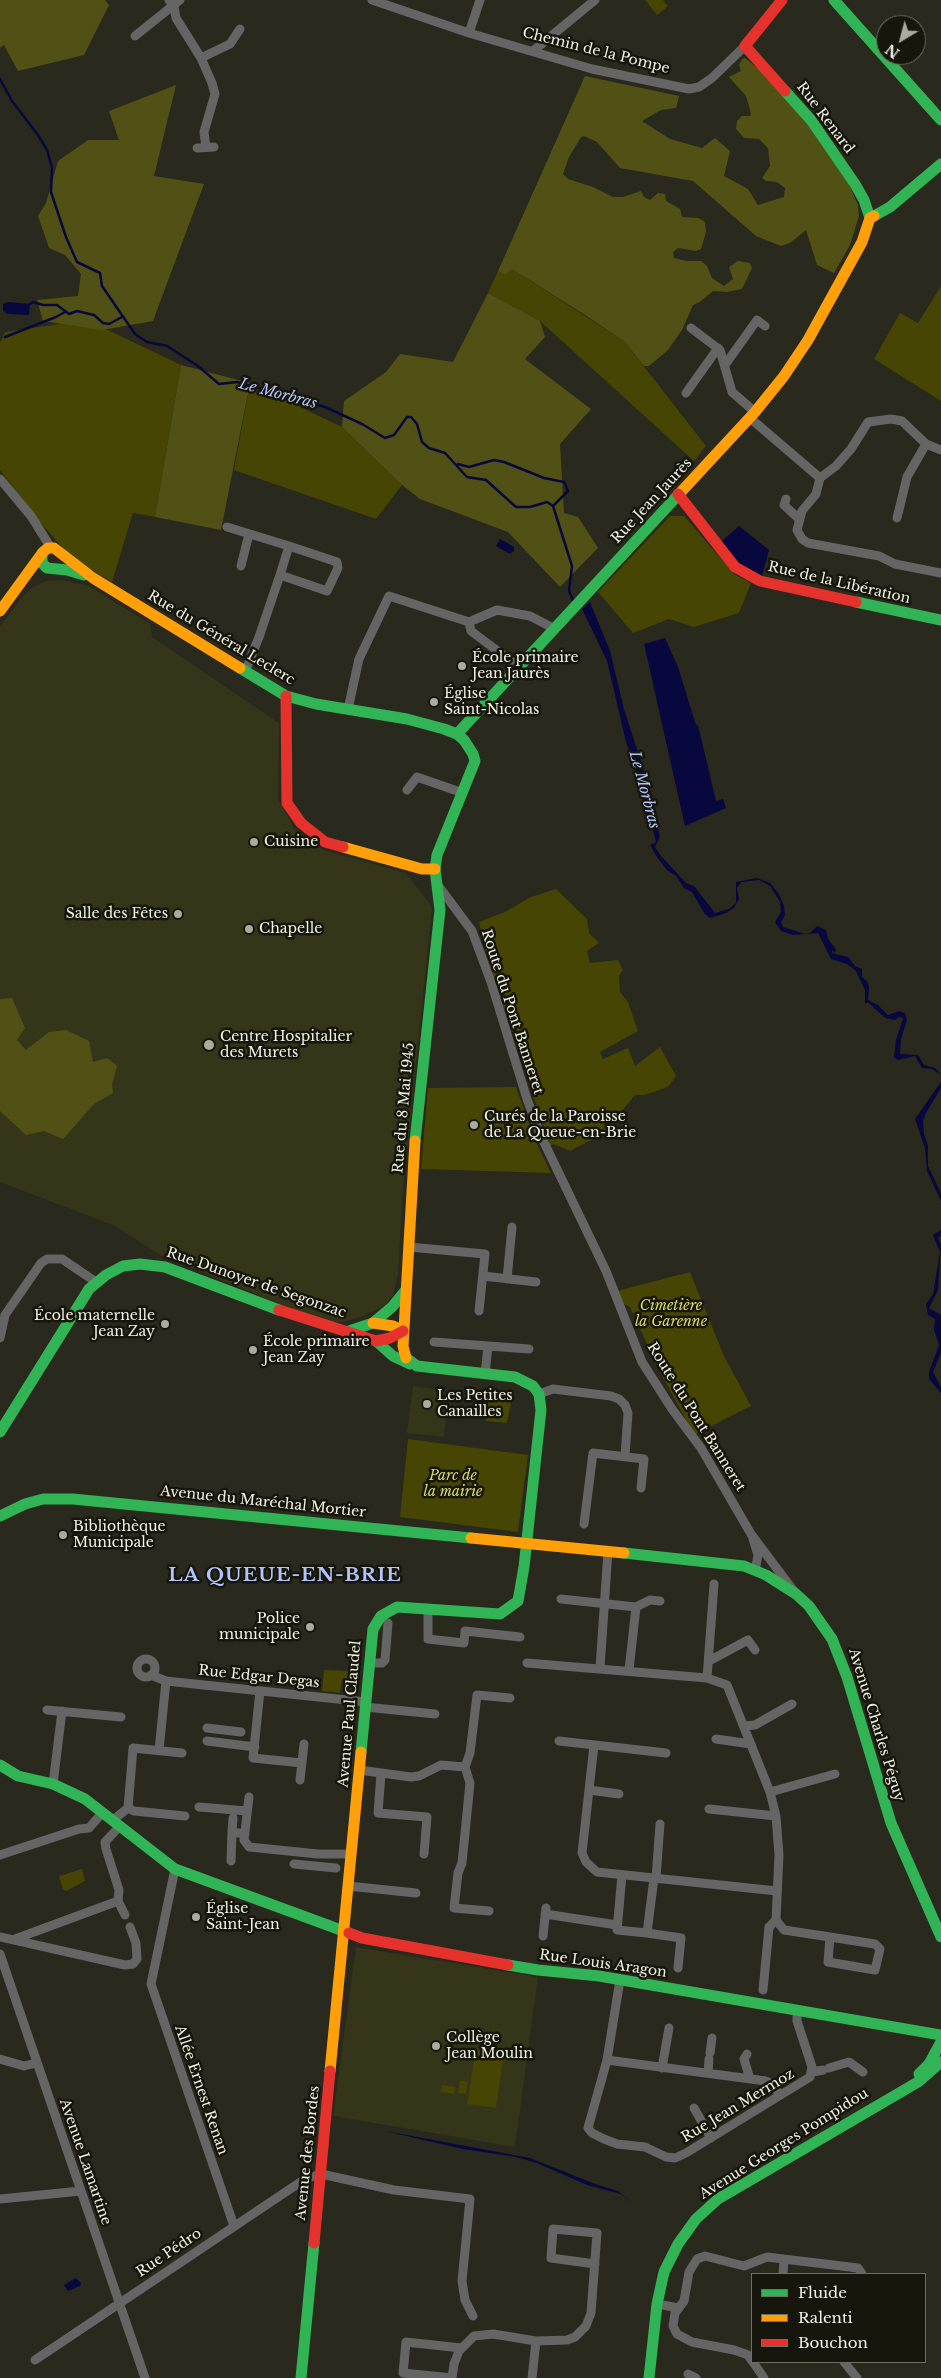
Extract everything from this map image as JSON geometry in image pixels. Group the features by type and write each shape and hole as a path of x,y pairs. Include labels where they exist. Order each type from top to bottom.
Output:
{"street":[{"name":"Chemin de la Pompe","path":"372,0 469,33 592,69 689,89 699,87 712,78 744,46 782,0"},
{"path":"469,33 480,0"},
{"path":"533,52 595,0"},
{"path":"834,0 941,120"},
{"path":"135,36 175,2"},
{"path":"175,2 176,18 200,58 215,94 204,132 206,148"},
{"path":"200,58 230,44 240,29"},
{"name":"Rue Renard","path":"744,46 811,120 855,184 864,200 870,218"},
{"path":"870,218 890,207 941,164"},
{"name":"Rue Jean Jaurès","path":"457,734 753,415 784,376 808,340 862,242 870,218"},
{"path":"725,365 757,320 765,326"},
{"path":"691,328 720,350 732,392 753,415 820,478"},
{"path":"686,393 718,348"},
{"path":"941,450 926,444 902,421 891,419 871,421 865,425 855,443 836,466 820,478 816,494 802,511 797,530 802,539 808,544 876,555 895,564 941,573"},
{"path":"897,518 907,477 926,444"},
{"path":"2,483 32,516 51,551 62,561 51,568 37,572 13,593"},
{"name":"Rue de la Libération","path":"678,494 735,567 760,581 941,620"},
{"path":"786,499 784,505 799,519"},
{"path":"226,527 337,562 338,568 327,592 280,575"},
{"path":"240,566 249,534"},
{"path":"245,672 290,546"},
{"path":"51,551 41,560 51,568"},
{"path":"0,611 13,593 51,551"},
{"name":"Rue du Général Leclerc","path":"51,551 286,696 316,704 407,719 457,734"},
{"name":"Rue du Général Leclerc","path":"51,568 94,578"},
{"path":"348,709 359,658 389,596 469,622 497,610 530,616 555,629"},
{"path":"469,622 471,631 519,667"},
{"path":"286,696 287,804 301,823 325,842 422,869 435,877 437,855 475,761 473,754 457,734"},
{"path":"407,790 417,777 462,793"},
{"name":"Route du Pont Banneret","path":"435,877 472,931 491,982 527,1099 540,1134 606,1271 642,1362 672,1409 701,1448 751,1534 796,1594"},
{"name":"Rue du 8 Mai 1945","path":"417,1366 406,1358 403,1352 403,1331 418,1109 440,910 435,877"},
{"path":"440,910 446,906 458,910"},
{"path":"507,1279 512,1227"},
{"path":"409,1247 485,1254 479,1311"},
{"path":"0,1338 5,1316 47,1259 62,1259 96,1282"},
{"name":"Rue Dunoyer de Segonzac","path":"0,1432 42,1363 96,1282 124,1266 140,1264 159,1265 308,1320 349,1331 376,1341 397,1358 417,1366 523,1379 533,1386 539,1394"},
{"path":"483,1276 536,1282"},
{"name":"Rue Dunoyer de Segonzac","path":"349,1331 373,1323 406,1290"},
{"path":"373,1323 392,1326 403,1331"},
{"path":"376,1341 390,1338 403,1331"},
{"path":"434,1342 529,1349"},
{"path":"485,1374 488,1346"},
{"path":"539,1394 552,1389 612,1396 619,1399 625,1405 628,1413 625,1456"},
{"name":"Avenue Paul Claudel","path":"344,1931 373,1629 381,1616 397,1607 500,1614 512,1606 521,1593 540,1410 539,1394"},
{"path":"584,1524 593,1453 644,1459 641,1488"},
{"name":"Avenue du Maréchal Mortier","path":"0,1516 25,1504 43,1499 72,1499 527,1542"},
{"path":"751,1534 758,1555 755,1571"},
{"name":"Avenue Charles Péguy","path":"527,1542 717,1562 755,1571 796,1594 823,1624 840,1656 891,1823 941,1937"},
{"path":"600,1668 606,1603 608,1551"},
{"path":"707,1678 714,1584"},
{"path":"562,1599 636,1607 650,1600 660,1601"},
{"path":"629,1670 636,1607"},
{"path":"428,1609 428,1639 464,1643 465,1631 520,1636"},
{"path":"370,1663 385,1660 388,1623"},
{"path":"708,1661 748,1640 756,1650"},
{"path":"526,1663 629,1670 707,1678 727,1685 770,1792 776,1816 779,1855 776,1920 770,1927 763,1990"},
{"name":"Rue Edgar Degas","path":"152,1675 166,1681 436,1714"},
{"path":"159,1750 166,1681"},
{"path":"260,1691 254,1758 302,1763"},
{"path":"489,1911 454,1908 458,1873 462,1863 470,1783 465,1768 470,1753 477,1695 510,1698"},
{"path":"745,1726 755,1725 792,1704"},
{"path":"47,1710 121,1717"},
{"path":"53,1784 62,1711"},
{"path":"207,1728 242,1732"},
{"path":"228,1731 228,1744"},
{"path":"716,1739 751,1744"},
{"path":"559,1741 666,1753"},
{"path":"207,1742 255,1747"},
{"path":"300,1780 304,1744"},
{"path":"594,1745 582,1853 586,1862 597,1872 777,1891"},
{"path":"125,1915 118,1901 119,1890 105,1842 116,1823 128,1808 133,1748 182,1753"},
{"name":"Rue Louis Aragon","path":"0,1765 18,1776 53,1784 78,1795 103,1812 175,1869 366,1939 538,1970 590,1974 889,2027 904,2027 941,2042"},
{"path":"359,1770 411,1777 419,1776 441,1765 465,1768"},
{"path":"381,1774 378,1813 427,1817 424,1854"},
{"path":"770,1792 835,1774"},
{"path":"589,1790 619,1794"},
{"path":"249,1797 245,1844 249,1847 318,1854 351,1854"},
{"path":"199,1807 247,1811"},
{"path":"128,1808 134,1811 185,1816"},
{"path":"709,1809 776,1816"},
{"path":"0,1855 79,1829 90,1828 103,1812"},
{"path":"231,1861 233,1818"},
{"path":"647,1933 660,1824"},
{"path":"232,1832 245,1834"},
{"path":"317,1866 318,1854"},
{"path":"294,1864 336,1868"},
{"name":"Allée Ernest Renan","path":"175,1869 151,1984 234,2226"},
{"path":"622,1875 616,1930 681,1938 678,1968"},
{"path":"348,1886 416,1893"},
{"path":"14,1940 118,1901"},
{"path":"543,1936 546,1911 617,1925"},
{"path":"776,1920 784,1930 830,1937 875,1944 878,1946 875,1970 828,1962 830,1937"},
{"path":"0,1937 125,1965 133,1964 137,1960 138,1954 130,1927"},
{"name":"Avenue des Bordes","path":"301,2378 344,1931"},
{"name":"Avenue Lamartine","path":"0,1954 145,2378"},
{"name":"Rue Jean Mermoz","path":"620,1980 607,2060 588,2128 592,2133 617,2144 645,2148 666,2157 675,2158 806,2081 812,2072 808,2053 797,2021 797,2010"},
{"path":"662,2068 669,2028"},
{"path":"708,2073 712,2038"},
{"name":"Avenue Georges Pompidou","path":"906,2087 929,2064 941,2042"},
{"path":"747,2054 744,2059 750,2079"},
{"path":"0,2059 24,2066 36,2063"},
{"path":"607,2060 770,2082 780,2095"},
{"path":"812,2072 849,2062 863,2072"},
{"name":"Avenue Georges Pompidou","path":"649,2378 657,2304 664,2272 687,2231 707,2208 906,2087 918,2082 941,2062"},
{"path":"694,2108 711,2138"},
{"path":"321,2174 394,2190 470,2199 462,2281 465,2300 473,2316"},
{"name":"Rue Pédro","path":"34,2360 306,2179 321,2174"},
{"path":"0,2199 81,2191"},
{"path":"461,2348 406,2342 403,2373 407,2376 452,2378 456,2357 461,2348 474,2336 493,2334 536,2341 567,2340 582,2332 591,2314 595,2264 597,2233 553,2229 551,2258 595,2264"},
{"path":"751,2360 748,2356 734,2350 687,2340 678,2334 673,2326 673,2319 684,2301 689,2272 696,2259 705,2256 744,2266 767,2257 858,2268 861,2273"},
{"path":"783,2273 784,2259"},
{"path":"657,2304 679,2308"},
{"path":"656,2317 673,2319"},
{"path":"532,2378 536,2341"},
{"path":"753,2363 764,2378"},
{"path":"845,2363 857,2378"}],"shaded area":[{"path":"0,0 105,0 109,5 84,55 18,71 4,45 0,48"},
{"path":"745,58 761,71 818,136 849,184 858,205 859,216 850,245 834,273 817,265 806,230 790,243 781,246 756,236 693,181 620,168 597,142 584,136 581,137 569,157 563,174 568,179 593,187 613,197 623,197 641,191 644,197 650,200 658,193 665,194 666,201 680,209 682,217 699,218 705,222 706,232 701,249 696,251 678,248 673,252 674,258 687,261 701,261 707,266 712,278 724,286 733,279 729,267 738,261 750,263 752,268 742,289 727,292 713,291 700,302 693,305 682,330 668,350 649,366 644,366 624,341 585,315 512,269 505,275 498,271 585,76 679,96 676,108 661,110 642,121 670,139 702,148 715,138 730,151 724,176 748,189 758,205 784,197 785,188 777,182 766,181 762,178 770,166 768,148 759,139 744,138 736,129 737,121 742,116 750,116 751,113 746,96 729,77 741,71 739,65 742,59"},
{"path":"176,85 154,176 204,184 153,321 102,330 43,321 37,300 78,296 81,274 65,255 49,248 38,216 46,203 58,161 88,140 119,140 109,111"},
{"path":"488,293 540,321 545,337 525,359 591,409 560,444 564,513 578,517 598,548 560,587 508,532 420,499 402,485 342,427 344,401 386,372 400,354 453,362"},
{"path":"181,365 250,383 221,530 155,517"},
{"name":"Centre Hospitalier des Murets","path":"62,580 89,586 150,624 152,637 279,723 278,799 295,830 323,850 406,873 432,907 403,1189 398,1275 393,1295 385,1305 364,1316 343,1322 330,1322 314,1318 160,1255 115,1226 0,1182 0,626 23,596 33,587 46,581"},
{"path":"12,998 25,1028 17,1040 26,1050 49,1032 66,1030 89,1041 93,1062 107,1058 117,1066 112,1084 113,1093 94,1104 63,1139 44,1131 26,1135 0,1111 0,999"},
{"name":"Les Petites Canailles","path":"413,1386 443,1390 441,1417 446,1418 444,1437 407,1433"},
{"name":"Collège Jean Moulin","path":"356,1947 538,1977 515,2147 333,2116"}],"green space":[{"path":"645,0 663,0 668,6 657,15"},
{"path":"512,269 624,341 706,446 694,461 540,321 488,293 498,271 505,275"},
{"path":"941,286 941,401 874,359 900,313 918,323"},
{"path":"87,320 181,365 155,517 133,513 112,582 71,557 39,521 0,470 0,343 5,332"},
{"path":"250,383 342,427 402,485 376,519 234,470"},
{"path":"670,516 684,516 734,574 751,583 739,613 694,627 669,619 633,633 598,592"},
{"path":"556,889 587,919 589,933 599,943 587,951 590,963 618,960 623,970 619,976 620,992 628,1002 638,1031 600,1052 603,1059 628,1048 635,1066 660,1047 676,1076 668,1087 644,1095 635,1095 603,1134 570,1151 554,1144 550,1146 487,957 479,922 505,912 531,897"},
{"path":"516,1087 534,1138 551,1173 421,1169 428,1088"},
{"name":"Cimetière la Garenne","path":"690,1272 724,1356 751,1406 696,1434 689,1425 659,1370 630,1307 622,1303 617,1291"},
{"path":"489,1392 512,1398 507,1423 486,1421"},
{"name":"Parc de la mairie","path":"408,1439 528,1455 518,1532 400,1517"},
{"path":"324,1670 350,1671 349,1679 342,1679 340,1693 322,1691"},
{"path":"82,1869 85,1881 66,1891 63,1889 59,1876"},
{"path":"476,2050 504,2054 496,2108 467,2104"},
{"path":"460,2080 468,2082 466,2094 458,2093"},
{"path":"442,2085 455,2087 454,2094 441,2092"}],"water":[{"path":"8,302 30,304 29,315 8,314 3,311 3,304"},
{"path":"739,526 769,550 762,576 739,564 721,542"},
{"path":"500,539 514,547 514,551 510,554 496,546"},
{"path":"590,602 610,651 624,709 644,771 660,837 655,847 661,856 686,883 694,886 715,913 729,909 736,903 736,882 757,878 770,883 779,894 784,906 785,915 781,922 783,927 805,934 810,933 817,926 826,930 828,939 836,949 835,953 832,950 832,953 848,957 855,966 862,969 862,977 867,981 869,987 868,1000 878,1005 888,1015 899,1011 905,1013 907,1020 901,1039 900,1054 918,1055 924,1065 935,1068 941,1075 932,1069 922,1068 915,1056 898,1060 894,1057 896,1040 903,1018 899,1017 895,1020 885,1018 869,1003 865,1003 865,990 856,971 847,964 831,959 818,933 793,935 781,931 775,922 781,912 780,902 770,886 759,880 741,882 737,888 739,899 734,908 726,913 710,918 704,913 692,892 684,888 676,876 667,870 657,857 650,845 656,842 640,780 626,742 607,661 582,609"},
{"path":"665,638 678,667 696,725 698,725 716,801 723,799 726,808 685,826 644,644"},
{"path":"941,1082 941,1088 923,1121 924,1134 928,1146 928,1166 941,1193 941,1201 927,1171 925,1148 915,1119"},
{"path":"941,1230 941,1235 938,1238 941,1245 938,1290 929,1308 941,1315 941,1353 933,1372 941,1387 941,1393 929,1379 929,1372 939,1345 934,1330 935,1319 928,1315 926,1304 933,1294 940,1252 933,1235"},
{"path":"385,2131 530,2158 595,2184 618,2191 633,2203 621,2194 587,2185 537,2163 516,2157 463,2149"},
{"path":"76,2278 81,2283 80,2286 68,2291 64,2285"}],"waterway":[{"name":"Le Morbras","path":"0,79 12,101 47,150 52,168 51,192 66,237 77,262 100,273 102,286 135,334 147,342 167,346 198,366 219,384 237,382 325,407 362,424 385,438 394,435 407,417 411,417 417,424 422,442 429,448 445,453 467,477 486,480 516,507 530,507 547,502 553,506 572,566 569,591 573,600"},
{"path":"30,304 33,302 43,305 57,305 69,314 77,311 94,315 103,323 109,324 122,317"},
{"path":"5,337 65,312"},
{"name":"Le Morbras","path":"458,464 469,467 494,460 504,462 544,478 564,482 568,491 553,506"}],"traffic: fast":[{"path":"834,0 941,120"},
{"path":"785,91 811,120 855,184 864,200 870,218"},
{"path":"874,216 890,207 941,164"},
{"path":"457,734 680,493"},
{"path":"42,554 42,563 47,568 67,570 84,575"},
{"path":"856,602 941,620"},
{"path":"240,668 286,696 316,704 407,719 444,729 457,734 464,740 473,754 475,761 437,855 435,869 440,910 415,1141"},
{"path":"0,1432 89,1289 106,1275 123,1266 140,1264 165,1267 279,1310"},
{"path":"349,1331 373,1323 392,1307 406,1290"},
{"path":"376,1341 393,1356 410,1364"},
{"path":"361,1752 373,1629 381,1616 397,1607 500,1614 518,1601 524,1567 541,1410 539,1394 533,1386 515,1377 417,1366 406,1358"},
{"path":"0,1516 25,1504 43,1499 73,1499 471,1538"},
{"path":"624,1553 744,1566 766,1575 796,1594 809,1606 832,1639 847,1677 891,1823 941,1937"},
{"path":"0,1765 18,1776 53,1784 85,1799 175,1869 349,1933"},
{"path":"508,1965 599,1976 941,2035"},
{"path":"919,2074 929,2064 941,2042"},
{"path":"649,2378 657,2304 664,2272 678,2244 696,2219 718,2199 918,2082 941,2062"},
{"path":"301,2378 314,2243"}],"traffic: slow":[{"path":"680,493 755,412 784,376 808,340 862,242 870,218 874,216"},
{"path":"0,611 43,552 48,548 54,548 93,578 240,668"},
{"path":"343,847 422,869 435,869"},
{"path":"406,1358 403,1346 415,1141"},
{"path":"373,1323 393,1326 403,1331"},
{"path":"471,1538 624,1553"},
{"path":"330,2071 361,1752"}],"traffic: jam":[{"path":"782,0 745,46 785,91"},
{"path":"678,494 735,567 760,581 856,602"},
{"path":"286,696 287,803 301,823 325,842 343,847"},
{"path":"279,1310 376,1341 390,1338 403,1331"},
{"path":"349,1933 362,1938 508,1965"},
{"path":"314,2243 330,2071"}],"place":[{"name":"École primaire Jean Jaurès","path":"462,666"},
{"name":"Église Saint-Nicolas","path":"434,702"},
{"name":"Cuisine","path":"254,842"},
{"name":"Salle des Fêtes","path":"178,914"},
{"name":"Chapelle","path":"249,929"},
{"name":"Centre Hospitalier des Murets","path":"209,1045"},
{"name":"Curés de la Paroisse de La Queue-en-Brie","path":"474,1125"},
{"name":"École maternelle Jean Zay","path":"165,1324"},
{"name":"École primaire Jean Zay","path":"253,1350"},
{"name":"Les Petites Canailles","path":"427,1404"},
{"name":"Bibliothèque Municipale","path":"63,1535"},
{"name":"Police municipale","path":"310,1627"},
{"name":"Église Saint-Jean","path":"196,1917"},
{"name":"Collège Jean Moulin","path":"436,2046"}],"district":[{"name":"LA QUEUE-EN-BRIE","path":"285,1576"}]}
